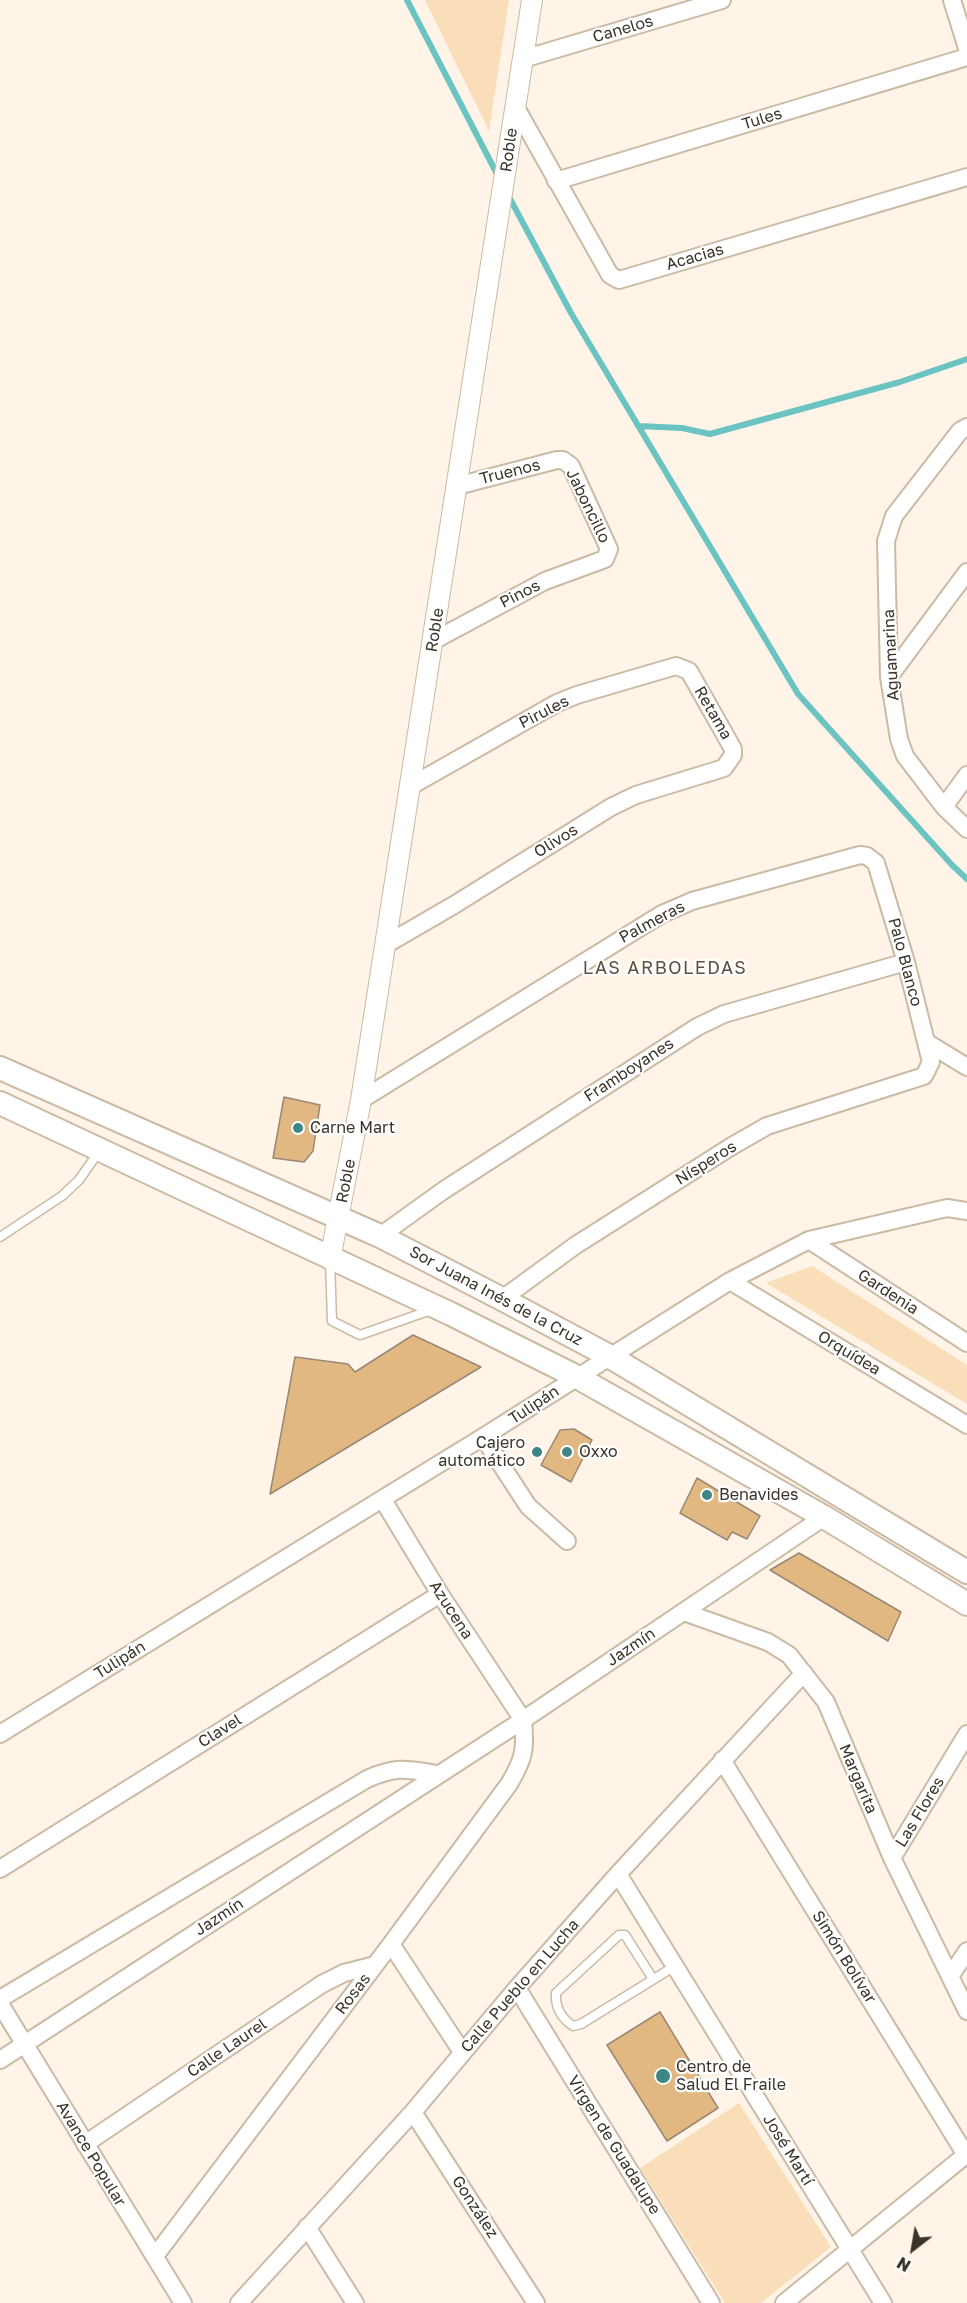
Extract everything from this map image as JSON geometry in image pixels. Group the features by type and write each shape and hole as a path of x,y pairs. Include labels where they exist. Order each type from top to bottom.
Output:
{"main road":[{"name":"Sor Juana Inés de la Cruz","path":"0,1068 380,1236 502,1299 609,1356 967,1572"},
{"name":"Sor Juana Inés de la Cruz","path":"0,1102 437,1308 577,1377 824,1517 967,1604"},
{"path":"728,1463 744,1437"}],"street":[{"name":"Roble","path":"330,1259 361,1101 532,0"},
{"name":"Canelos","path":"523,59 722,0"},
{"path":"952,0 967,48"},
{"name":"Tules","path":"556,181 967,57"},
{"name":"Acacias","path":"515,106 610,275 619,280 967,177"},
{"name":"Aguamarina","path":"967,427 960,431 894,516 886,541 889,677 898,739 905,756 944,807 967,829"},
{"name":"Truenos","path":"457,486 563,460"},
{"name":"Jaboncillo","path":"563,460 571,466 609,549 609,554"},
{"name":"Pinos","path":"433,641 519,593 605,559 609,554"},
{"path":"889,677 967,572"},
{"name":"Pirules","path":"409,787 557,703 676,666 689,671"},
{"name":"Retama","path":"689,671 733,749 733,755"},
{"name":"Olivos","path":"385,945 454,905 611,807 636,795 724,768 733,755"},
{"path":"944,807 967,775"},
{"name":"Palmeras","path":"361,1101 662,914 692,901 860,855 872,859"},
{"name":"Palo Blanco","path":"872,859 876,863 906,962 931,1062 930,1068"},
{"name":"Framboyanes","path":"380,1236 444,1190 697,1027 724,1014 906,962"},
{"path":"926,1042 967,1067"},
{"name":"Nísperos","path":"502,1299 576,1245 767,1126 924,1076 930,1068"},
{"name":"Tulipán","path":"0,1734 382,1500 730,1281 809,1240 947,1208 967,1211"},
{"name":"Gardenia","path":"809,1240 967,1343"},
{"name":"Orquídea","path":"730,1281 967,1425"},
{"path":"483,1437 528,1506 567,1541"},
{"name":"Azucena","path":"382,1500 440,1594 523,1720"},
{"name":"Jazmín","path":"0,2060 523,1720 824,1517"},
{"name":"Clavel","path":"0,1869 440,1594"},
{"name":"Margarita","path":"684,1612 768,1642 789,1655 826,1702 892,1858 967,2011"},
{"name":"Calle Pueblo en Lucha","path":"239,2303 413,2112 517,1988 618,1874 804,1673"},
{"name":"Rosas","path":"155,2256 509,1784 520,1766 525,1743 523,1720"},
{"name":"Las Flores","path":"892,1858 967,1734"},
{"name":"Simón Bolívar","path":"722,1760 966,2155"},
{"path":"0,1999 367,1779 386,1771 401,1769 437,1774"},
{"name":"José Martí","path":"618,1874 883,2303"},
{"path":"391,1944 462,2052"},
{"path":"951,1975 967,1951"},
{"name":"Calle Laurel","path":"85,2144 322,1984 344,1973 375,1965"},
{"name":"Virgen de Guadalupe","path":"517,1988 711,2303"},
{"name":"Avance Popular","path":"0,2004 183,2303"},
{"name":"González","path":"413,2112 536,2303"},
{"path":"784,2303 966,2155"},
{"path":"307,2227 355,2303"}],"lane":[{"path":"0,1237 62,1196 79,1180 100,1150"},
{"path":"330,1259 332,1321 360,1335 437,1308"},
{"path":"653,1979 625,1935 619,1935 556,1993 555,2003 565,2021 573,2026 581,2024 653,1979 675,1965"}],"shaded area":[{"path":"425,0 509,0 489,131"},
{"path":"812,1266 967,1365 967,1404 766,1283"},
{"path":"739,2103 831,2247 761,2303 725,2303 640,2168"}],"building":[{"name":"Carne Mart","path":"284,1097 320,1105 313,1151 304,1162 273,1158"},
{"path":"413,1335 481,1367 270,1494 295,1357 348,1364 355,1372"},
{"name":"Oxxo","path":"574,1429 592,1440 571,1482 541,1465 560,1430"},
{"name":"Benavides","path":"697,1478 760,1516 747,1539 732,1532 727,1540 680,1513"},
{"path":"799,1553 901,1612 888,1641 770,1570"},
{"name":"Centro de Salud El Fraile","path":"660,2012 718,2108 667,2141 607,2045"}],"waterway":[{"path":"407,0 498,176"},
{"path":"507,193 571,313 798,694 967,879"},
{"path":"638,426 682,428 710,434 900,382 967,359"}],"place":[{"name":"Carne Mart","path":"298,1128"},
{"name":"Cajero automático","path":"537,1452"},
{"name":"Oxxo","path":"567,1452"},
{"name":"Benavides","path":"707,1495"},
{"name":"Centro de Salud El Fraile","path":"663,2076"}],"district":[{"name":"LAS ARBOLEDAS","path":"665,968"}]}
